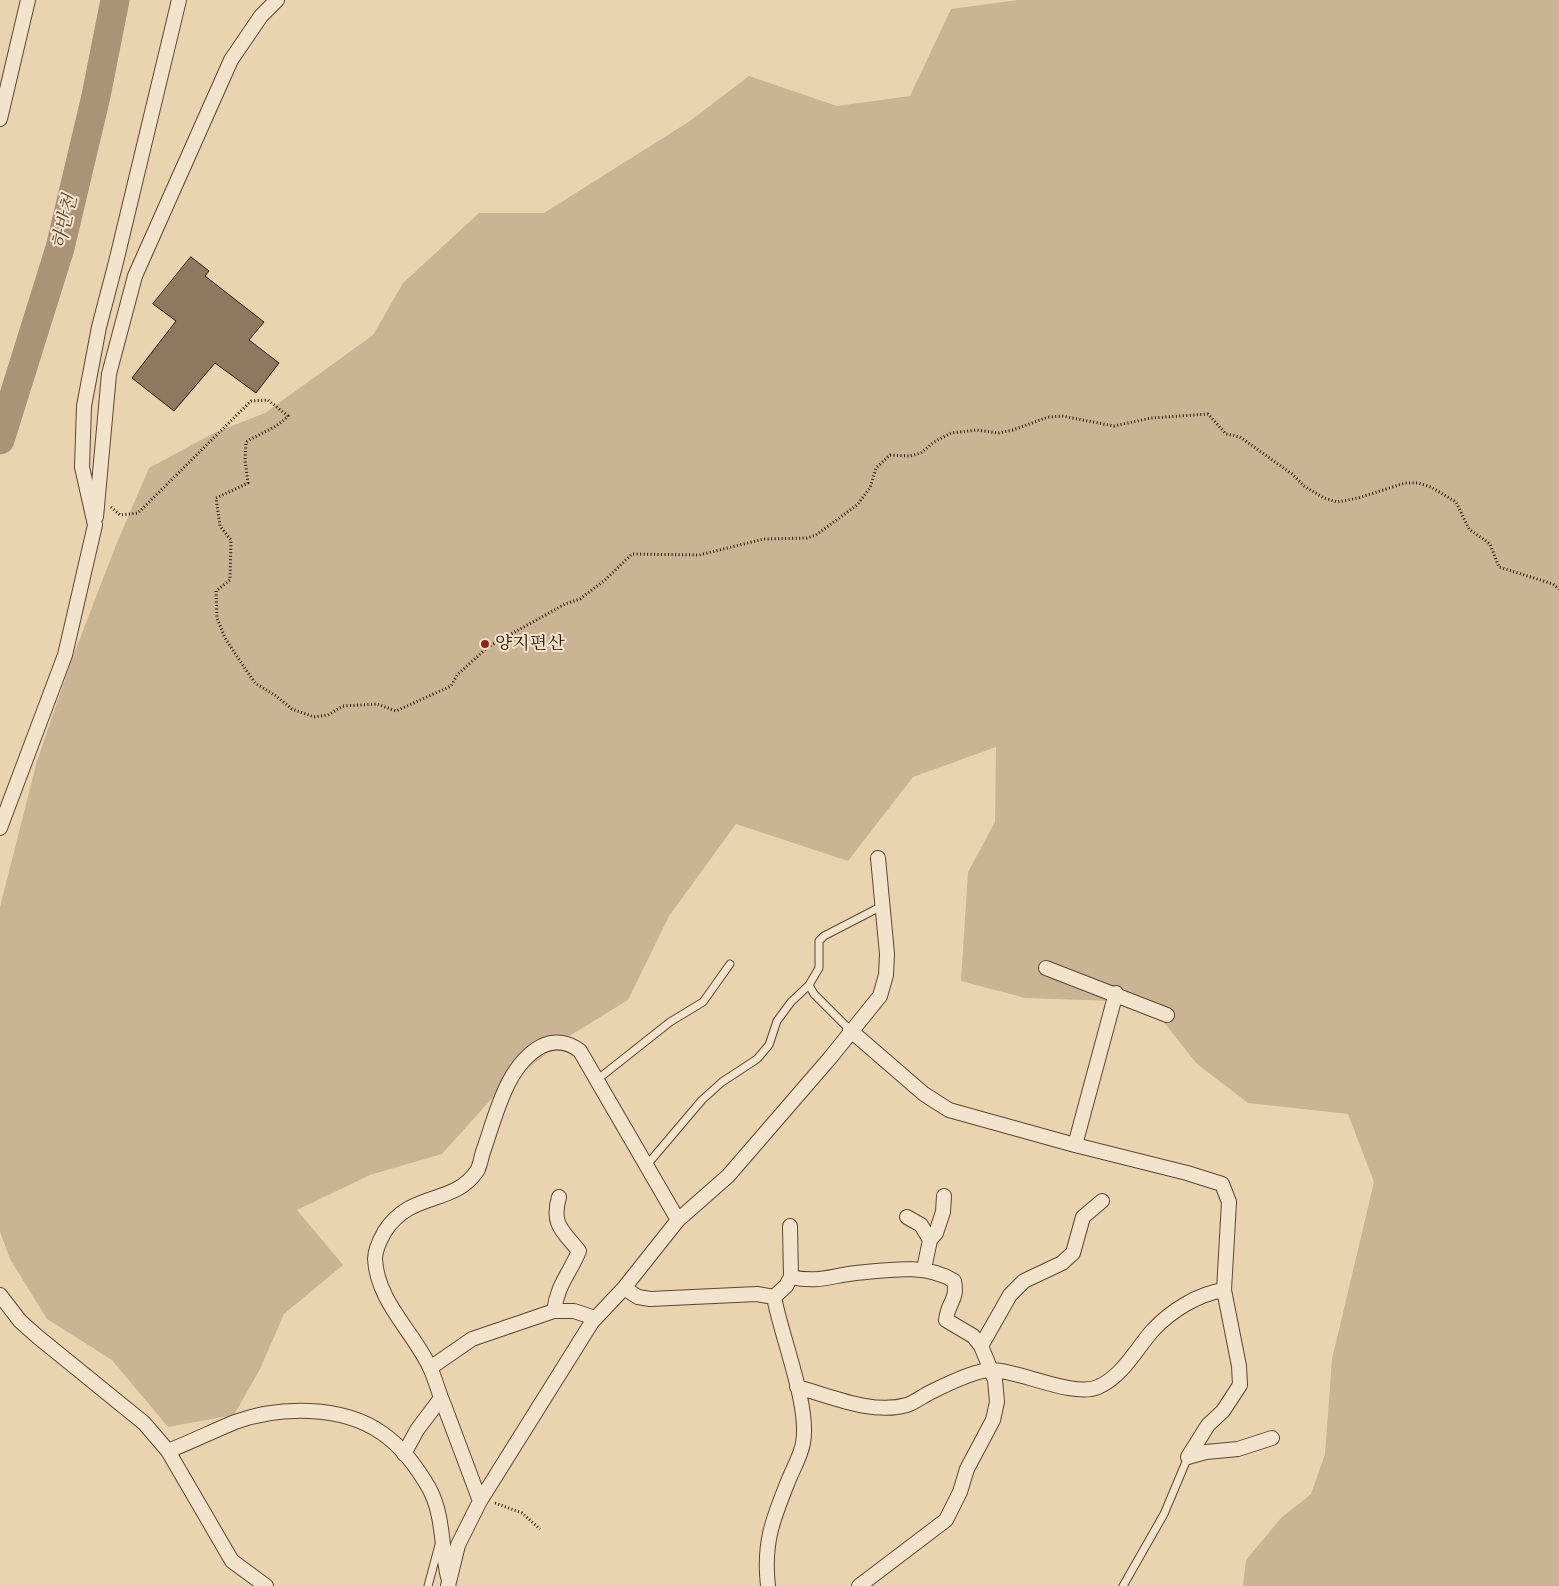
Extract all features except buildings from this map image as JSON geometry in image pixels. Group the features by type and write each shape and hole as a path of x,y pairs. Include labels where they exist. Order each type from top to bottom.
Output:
{"street":[{"path":"0,119 28,0"},
{"path":"95,525 82,467 84,406 99,327 179,0"},
{"path":"0,828 65,655 95,525 109,374 135,276 231,60 261,16 277,0"},
{"path":"448,1582 458,1545 480,1501 595,1318 624,1288 678,1220 728,1176 830,1058 850,1030 880,996 886,975 887,954 878,858"},
{"path":"1046,968 1116,993 1167,1015"},
{"path":"1075,1145 1116,993"},
{"path":"850,1030 924,1094 949,1110 1222,1184 1229,1202 1224,1290 1239,1366 1240,1386 1223,1411 1208,1425 1188,1457"},
{"path":"480,1501 430,1368 389,1302 378,1278 375,1257 382,1237 394,1217 415,1204 448,1194 467,1184 478,1168 503,1097 516,1071 530,1052 550,1043 571,1044 580,1051 598,1079 678,1220"},
{"path":"924,1269 930,1240 936,1233 943,1212 944,1196"},
{"path":"554,1311 559,1287 572,1268 579,1252 562,1233 556,1219 559,1197"},
{"path":"982,1346 1010,1295 1024,1281 1062,1263 1073,1252 1083,1217 1102,1201"},
{"path":"907,1217 921,1225 930,1240"},
{"path":"774,1297 786,1286 791,1276 790,1226"},
{"path":"791,1276 808,1281 823,1280 854,1273 924,1269 940,1272 954,1281 956,1293 947,1311 946,1320 973,1336 982,1346 995,1380 997,1402 993,1420 967,1469 960,1492 946,1520 859,1586"},
{"path":"624,1288 638,1297 650,1299 757,1294 774,1297"},
{"path":"797,1387 860,1404 889,1409 909,1404 931,1392 990,1370 1072,1388 1098,1387 1118,1373 1153,1331 1176,1310 1212,1292 1224,1290"},
{"path":"0,1295 20,1321 38,1337 144,1422 168,1451 232,1561 266,1586"},
{"path":"768,1586 766,1542 803,1445 804,1429 797,1387 774,1297"},
{"path":"430,1368 472,1339 554,1311 574,1311 595,1318"},
{"path":"404,1454 417,1430 441,1398"},
{"path":"168,1451 236,1422 265,1414 308,1411 349,1417 382,1433 404,1454 430,1489 442,1532 443,1555 448,1582"},
{"path":"1188,1457 1206,1452 1238,1449 1272,1438"}],"lane":[{"path":"646,1166 702,1100 722,1082 757,1059 769,1045 782,1015 791,1002 810,985 819,968 820,941 824,936 882,906"},
{"path":"598,1079 670,1022 703,1002 730,964"},
{"path":"810,985 814,994 850,1030"},
{"path":"1123,1586 1164,1514 1188,1457"},
{"path":"428,1586 442,1532"}],"path":[{"path":"98,496 120,515 138,513 251,401 268,400 288,416 278,426 260,433 246,442 244,460 248,483 232,493 216,498 220,526 231,540 230,580 216,591 217,618 225,638 255,683 292,709 314,717 328,715 343,706 377,704 396,710 451,686 457,675 488,647 565,604 580,599 605,580 632,554 699,555 764,540 807,538 816,535 856,505 870,488 876,468 890,455 910,456 921,453 934,442 951,433 977,430 998,433 1034,424 1048,417 1062,416 1114,426 1151,418 1208,414 1226,434 1240,437 1292,474 1304,486 1324,498 1337,502 1358,498 1405,483 1418,483 1431,487 1456,502 1468,529 1490,544 1499,567 1559,588"},
{"path":"480,1501 499,1504 522,1513 540,1529"}],"shaded area":[{"path":"1018,0 1559,0 1559,1586 1243,1586 1246,1560 1281,1518 1311,1494 1325,1454 1332,1359 1374,1182 1348,1114 1248,1103 1197,1064 1162,1020 1113,1001 1025,998 961,981 968,872 995,822 996,747 913,777 848,861 736,824 669,916 628,1000 566,1038 495,1095 442,1154 370,1175 297,1210 343,1265 284,1314 260,1369 234,1415 168,1427 112,1360 47,1319 10,1259 0,1232 0,907 37,761 72,659 116,545 149,468 214,433 265,413 373,335 403,283 479,213 544,213 690,121 749,76 837,106 910,96 951,9"}],"waterway":[{"name":"하반천","path":"0,440 60,248 96,96 115,0"}],"place":[{"name":"양지편산","path":"485,644"}]}
